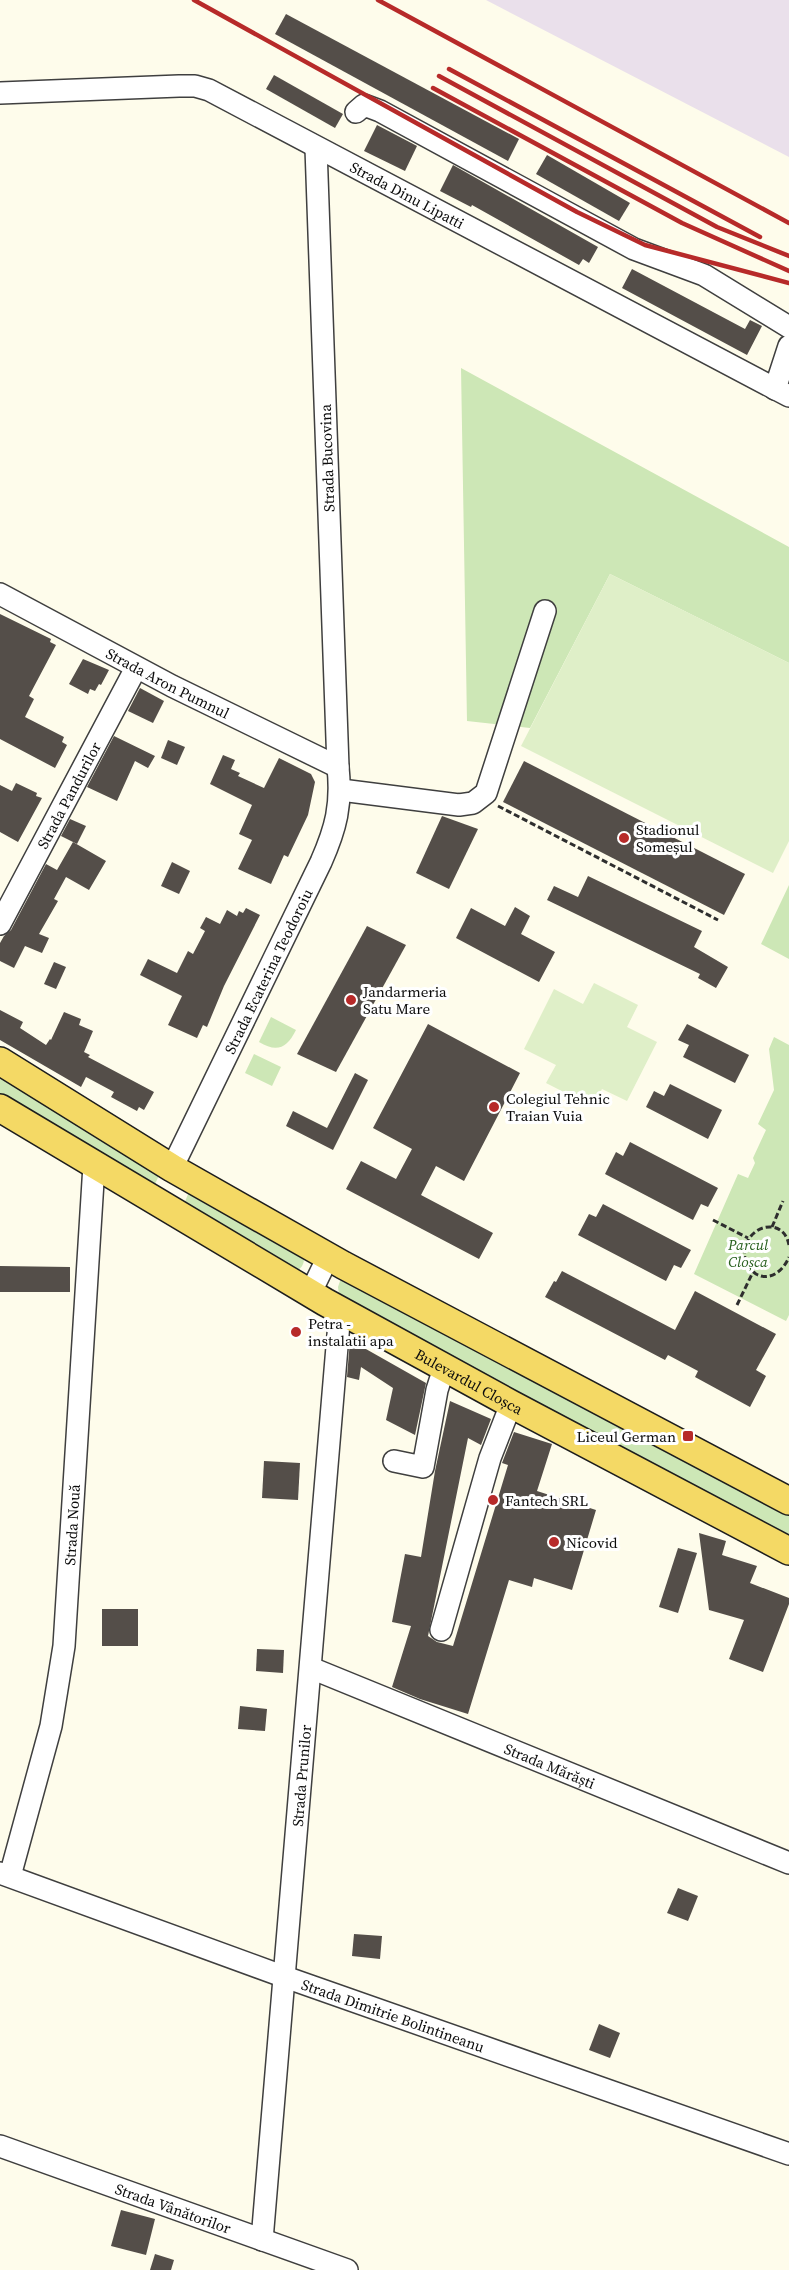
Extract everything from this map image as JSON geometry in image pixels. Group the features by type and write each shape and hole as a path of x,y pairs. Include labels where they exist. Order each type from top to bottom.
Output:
{"main road":[{"path":"0,1061 172,1168 328,1257 789,1501"},
{"name":"Bulevardul Cloșca","path":"0,1108 340,1311 789,1551"}],"street":[{"name":"Strada Dinu Lipatti","path":"0,93 195,86 209,90 782,393"},
{"path":"356,112 364,105 380,111 634,249 704,275 789,327"},
{"name":"Strada Bucovina","path":"316,148 338,767"},
{"path":"782,393 789,346"},
{"name":"Strada Aron Pumnul","path":"0,594 136,668 338,767"},
{"path":"340,790 459,806 473,803 486,793 545,610"},
{"name":"Strada Pandurilor","path":"0,924 136,668"},
{"name":"Strada Ecaterina Teodoroiu","path":"172,1168 321,862 337,823 340,790 338,767"},
{"name":"Strada Nouă","path":"5,1874 51,1726 64,1646 94,1165"},
{"path":"310,1294 328,1257"},
{"name":"Strada Prunilor","path":"262,2240 340,1311"},
{"path":"394,1461 423,1467 437,1390 444,1368"},
{"path":"441,1630 490,1458 511,1404"},
{"name":"Strada Mărăști","path":"311,1668 789,1863"},
{"name":"Strada Dimitrie Bolintineanu","path":"5,1874 285,1977 789,2154"},
{"name":"Strada Vânătorilor","path":"0,2146 347,2270"}],"path":[{"path":"481,797 718,920"},
{"path":"772,1227 783,1201"},
{"path":"712,1220 748,1238"},
{"path":"789,1245 785,1234 772,1227 766,1227 756,1230 748,1238 745,1256 747,1266 759,1276 772,1276 788,1266 789,1257"},
{"path":"738,1305 753,1272"}],"shaded area":[{"path":"486,0 789,0 789,157"}],"green space":[{"path":"461,368 789,547 789,663 610,574 530,728 467,721"},
{"path":"610,574 789,663 789,841 773,873 521,746"},
{"path":"789,885 789,959 761,944"},
{"path":"594,983 638,1005 627,1027 657,1042 627,1101 602,1089 593,1107 546,1083 556,1065 524,1049 554,989 583,1004"},
{"path":"271,1017 296,1030 289,1041 281,1047 271,1047 259,1042"},
{"name":"Parcul Cloșca","path":"774,1037 789,1045 789,1315 786,1321 694,1274 738,1174 748,1178 755,1163 753,1158 766,1130 758,1124 774,1090 769,1049"},
{"path":"254,1054 281,1067 272,1086 245,1073"},
{"path":"0,1065 161,1171 150,1195 0,1104"},
{"path":"190,1189 303,1253 303,1265 297,1271 181,1212"},
{"path":"348,1277 789,1512 789,1542 339,1295 340,1281"}],"building":[{"path":"286,14 519,139 508,161 275,34"},
{"path":"274,75 343,114 335,128 266,89"},
{"path":"377,125 417,146 405,171 364,151"},
{"path":"547,155 630,203 619,221 536,174"},
{"path":"453,165 598,247 589,263 583,259 579,265 472,205 471,207 440,191"},
{"path":"632,269 745,329 750,320 762,326 747,355 622,288"},
{"path":"0,614 51,639 50,642 56,645 29,696 34,699 25,717 64,737 62,742 67,745 55,768 0,739"},
{"path":"83,659 109,670 101,685 99,684 95,691 90,689 88,694 69,684"},
{"path":"140,688 164,701 153,723 128,711"},
{"path":"114,736 155,756 148,768 135,761 117,801 87,787"},
{"path":"168,740 185,747 177,765 161,758"},
{"path":"223,755 235,760 231,769 240,773 238,776 264,788 279,758 311,774 315,782 308,815 288,857 284,855 271,884 238,869 252,840 239,834 252,805 210,784"},
{"name":"Stadionul Someșul","path":"524,761 745,874 724,915 503,802"},
{"path":"16,783 37,793 36,796 42,798 18,842 0,832 0,785 12,791"},
{"path":"442,816 478,829 449,889 416,873"},
{"path":"70,819 86,826 77,844 61,836"},
{"path":"73,842 106,861 89,890 66,877 54,899 58,901 39,934 49,938 42,953 25,946 14,968 0,961 0,943 11,930 46,864 57,870"},
{"path":"172,862 190,871 179,894 161,886"},
{"path":"588,876 702,931 694,947 728,967 716,988 698,978 700,974 547,900 554,886 578,897"},
{"path":"515,907 530,916 521,934 555,952 539,982 456,938 471,908 505,926"},
{"path":"246,908 260,915 224,986 207,1027 203,1025 197,1038 168,1025 182,996 140,975 148,959 177,973 188,951 193,954 205,931 200,928 206,917 220,924 227,910 237,916 239,911 243,913"},
{"name":"Jandarmeria Satu Mare","path":"367,926 406,945 336,1072 297,1054"},
{"path":"54,962 66,967 56,989 44,984"},
{"path":"0,1010 23,1022 20,1028 46,1045 51,1040 64,1012 81,1019 79,1025 93,1031 84,1052 90,1055 88,1057 154,1092 144,1110 139,1107 137,1111 111,1097 114,1092 86,1077 81,1087 0,1040"},
{"path":"428,1024 520,1073 464,1181 436,1166 421,1195 493,1233 479,1259 346,1189 361,1161 396,1179 412,1149 373,1128"},
{"path":"687,1024 749,1055 735,1083 683,1057 689,1045 678,1040"},
{"path":"355,1073 368,1080 333,1150 286,1126 293,1111 327,1128"},
{"path":"670,1084 722,1110 708,1139 646,1107 654,1091 664,1096"},
{"path":"630,1142 718,1188 708,1207 701,1204 693,1220 605,1174 616,1152 623,1156"},
{"path":"603,1204 691,1250 681,1268 674,1265 666,1281 578,1235 589,1214 596,1217"},
{"path":"0,1266 70,1267 70,1292 0,1292"},
{"path":"562,1271 675,1330 695,1291 776,1334 756,1370 766,1376 750,1407 695,1377 698,1371 668,1355 665,1360 545,1297"},
{"path":"350,1340 426,1383 415,1435 386,1420 393,1388 361,1367 359,1380 347,1377"},
{"path":"450,1401 491,1419 481,1445 468,1438 428,1636 437,1642 453,1646 508,1465 502,1463 514,1432 552,1444 537,1491 596,1510 572,1590 534,1578 532,1587 509,1580 468,1714 420,1699 392,1687 411,1626 392,1622 405,1554 421,1557 435,1471"},
{"path":"264,1461 300,1463 298,1500 262,1498"},
{"path":"699,1533 726,1541 722,1555 757,1566 750,1583 789,1598 789,1604 763,1672 729,1659 744,1620 709,1610"},
{"path":"678,1548 697,1553 678,1613 659,1607"},
{"path":"102,1609 138,1609 138,1646 102,1646"},
{"path":"257,1649 284,1650 283,1673 256,1671"},
{"path":"240,1706 267,1709 265,1731 238,1729"},
{"path":"678,1888 698,1896 688,1921 667,1913"},
{"path":"354,1934 382,1936 380,1959 352,1956"},
{"path":"599,2024 620,2033 610,2058 589,2050"},
{"path":"121,2210 155,2219 146,2255 111,2246"},
{"path":"155,2254 174,2260 171,2270 150,2270"}],"railway":[{"path":"194,0 577,212 645,245 789,283"},
{"path":"378,0 789,223"},
{"path":"449,69 760,237"},
{"path":"439,76 717,227 789,256"},
{"path":"433,88 682,223 789,271"}],"place":[{"name":"Stadionul Someșul","path":"624,838"},
{"name":"Jandarmeria Satu Mare","path":"351,1000"},
{"name":"Colegiul Tehnic Traian Vuia","path":"494,1107"},
{"name":"Petra - instalatii apa","path":"296,1332"},
{"name":"Liceul German","path":"688,1436"},
{"name":"Fantech SRL","path":"493,1500"},
{"name":"Nicovid","path":"554,1542"}]}
